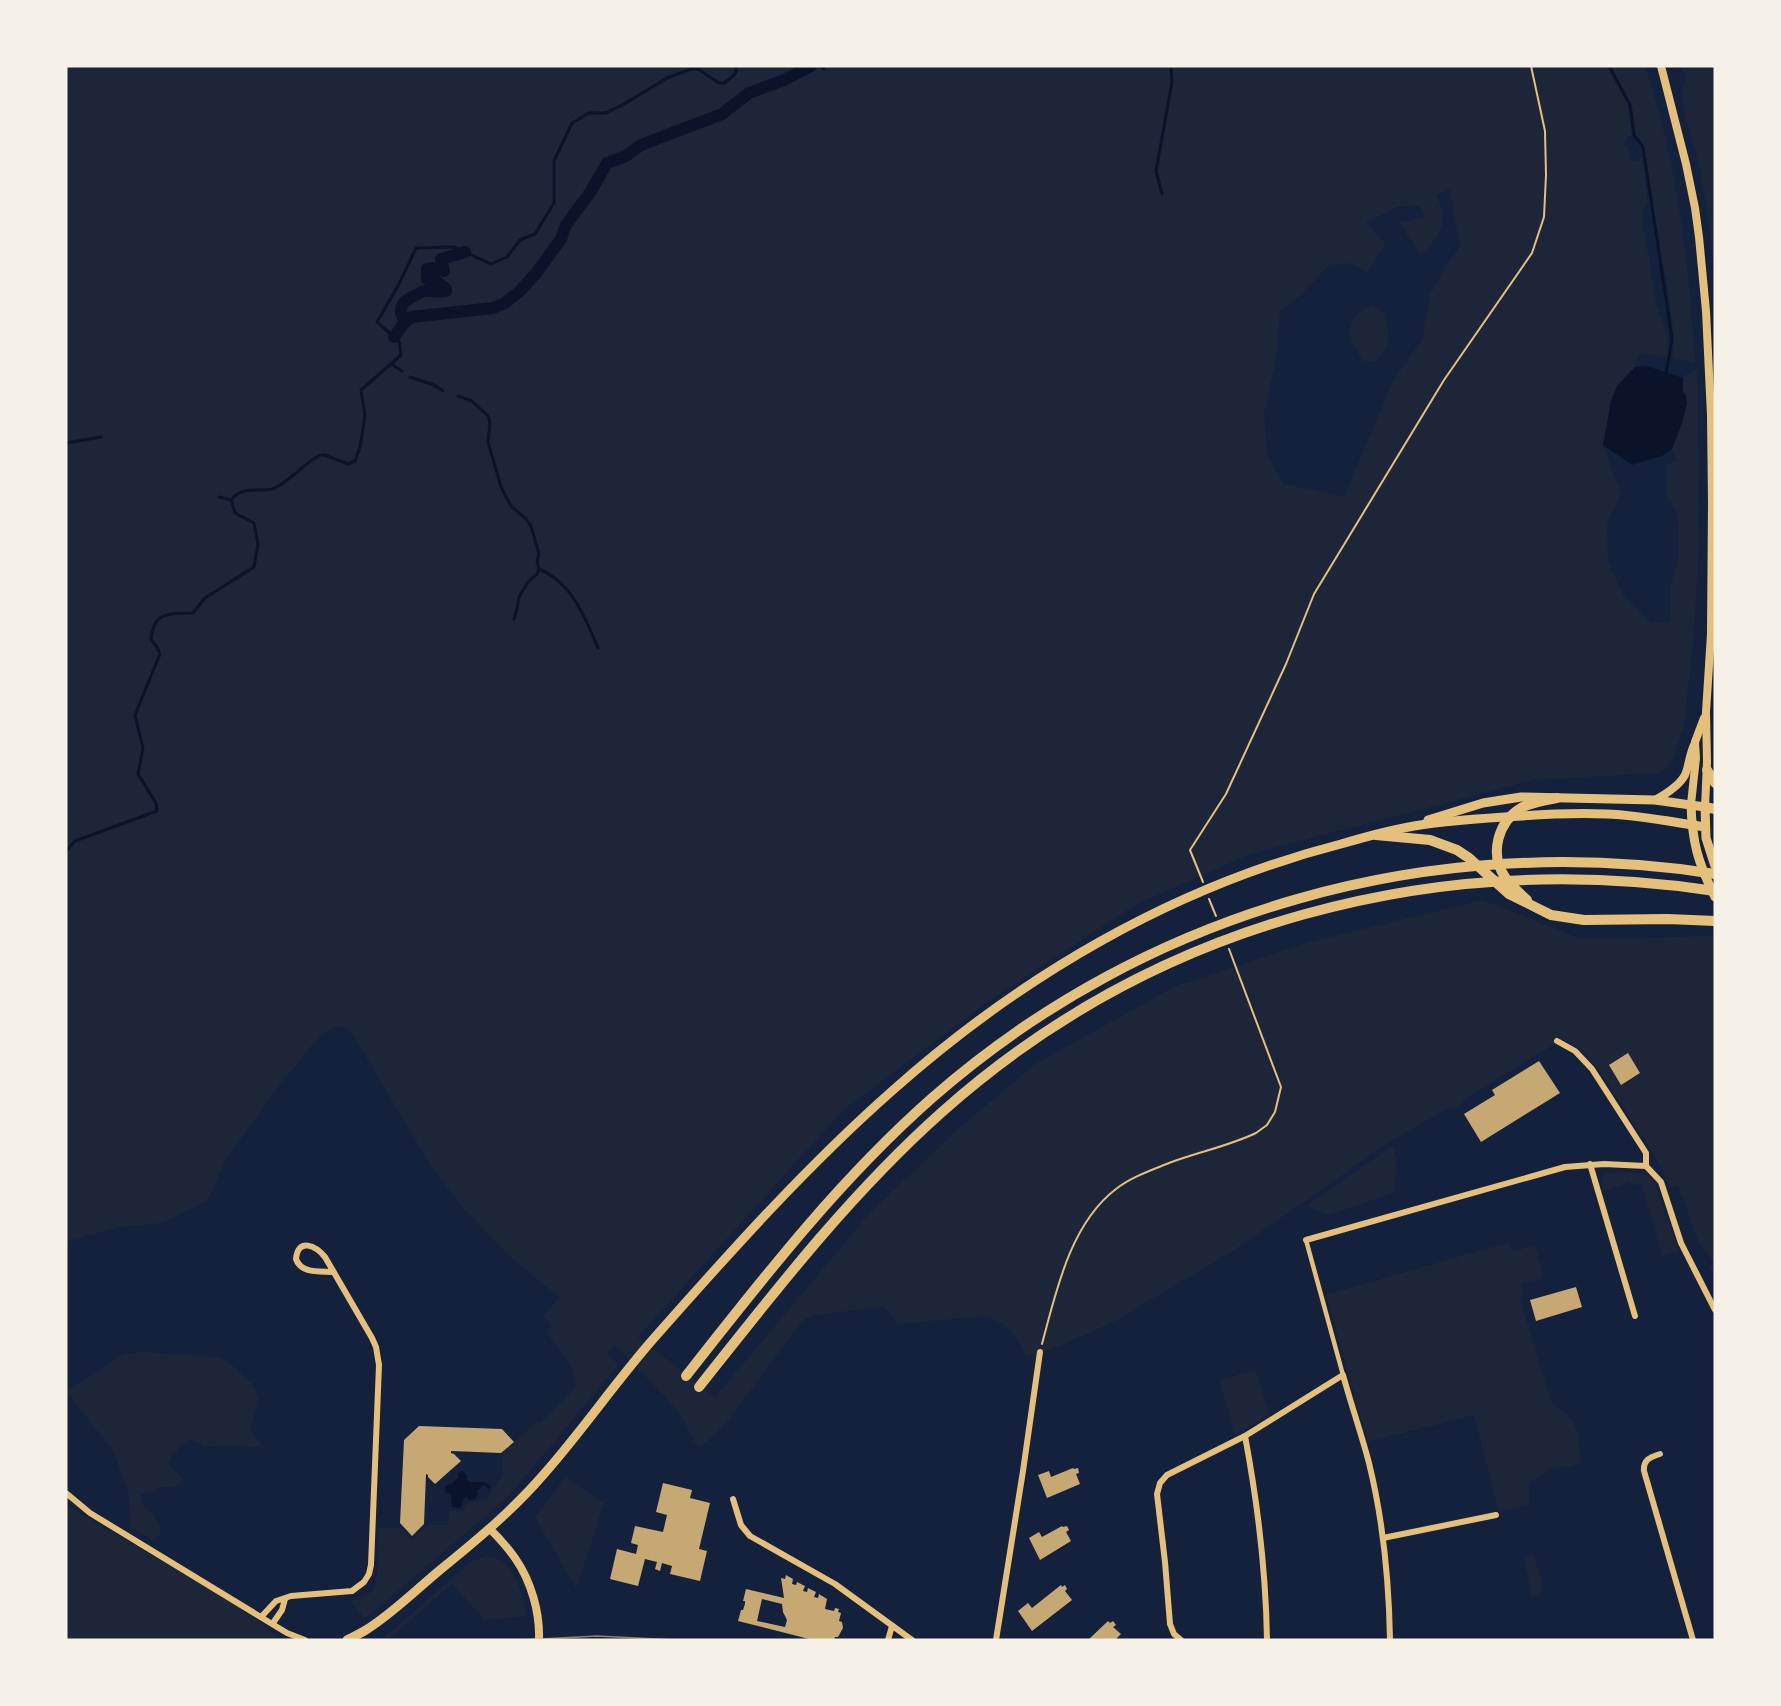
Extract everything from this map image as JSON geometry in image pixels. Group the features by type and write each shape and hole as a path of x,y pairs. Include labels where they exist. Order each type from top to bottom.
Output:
{"highway":[{"path":"1707,770 1715,783"},
{"path":"1536,909 1505,878 1496,856 1498,841 1504,825 1522,807 1557,798"},
{"path":"1376,835 1430,840 1457,850 1509,894 1551,915 1574,919 1711,921"},
{"path":"686,1376 831,1199 877,1150 947,1085 1045,1013 1098,981 1148,955 1200,932 1309,895 1366,881 1462,866 1510,862 1598,862 1715,874"},
{"path":"699,1387 844,1211 923,1129 965,1092 1048,1031 1154,971 1259,928 1314,911 1427,888 1519,879 1597,879 1715,891"}],"main road":[{"path":"1660,66 1695,208 1706,311 1713,503 1711,634 1706,712 1710,808 1705,827 1707,845 1715,866"},
{"path":"1656,800 1671,789 1685,774 1690,753 1706,712"},
{"path":"1695,742 1696,758 1690,804 1692,825 1698,858 1715,897"},
{"path":"1409,827 1431,818 1502,799 1529,797 1656,800 1710,808"},
{"path":"347,1640 369,1628 490,1529 543,1475 654,1338 793,1187 852,1127 954,1040 1041,977 1092,946 1157,911 1255,869 1308,852 1409,827 1465,820 1564,813 1653,818 1705,827"},
{"path":"361,1640 369,1628"}],"street":[{"path":"1557,1041 1575,1051 1592,1069 1646,1153 1646,1166 1661,1182 1681,1243 1715,1310"},
{"path":"1390,1640 1383,1538 1369,1462 1306,1240 1551,1170 1590,1164 1646,1166"},
{"path":"1590,1164 1635,1316"},
{"path":"262,1616 276,1601 295,1595 351,1591 364,1582 371,1565 378,1356 372,1338 325,1257 314,1247 305,1245 298,1251 296,1259 301,1268 333,1272"},
{"path":"996,1640 1040,1352"},
{"path":"1180,1640 1172,1631 1170,1624 1158,1486 1167,1475 1245,1436 1343,1375"},
{"path":"1245,1436 1263,1574 1267,1640"},
{"path":"1660,1454 1644,1463 1644,1471 1693,1640"},
{"path":"66,1493 90,1512 288,1633 305,1640"},
{"path":"733,1499 741,1525 750,1536 830,1580 912,1640"},
{"path":"1383,1538 1496,1515"},
{"path":"490,1529 515,1557 523,1572 539,1618 540,1640"},
{"path":"273,1623 282,1610 285,1599"},
{"path":"888,1640 892,1626"},
{"path":"288,1633 292,1640"}],"path":[{"path":"1194,858 1190,850 1226,794 1286,664 1314,594 1444,380 1532,253 1544,217 1546,176 1545,131 1531,66"},
{"path":"1040,1352 1063,1269 1076,1240 1093,1212 1116,1189 1143,1174 1171,1162 1248,1137 1262,1129 1275,1112 1281,1087 1237,972"}],"shaded area":[{"path":"66,66 1608,66 1627,102 1632,136 1627,138 1624,145 1629,149 1631,161 1639,161 1642,156 1648,203 1641,212 1655,302 1668,338 1667,358 1640,353 1635,367 1617,386 1611,401 1603,445 1621,495 1607,524 1608,562 1624,596 1651,623 1670,622 1671,587 1679,557 1678,515 1667,497 1666,465 1677,460 1672,449 1681,426 1683,378 1688,373 1697,370 1699,541 1694,631 1684,725 1673,760 1660,773 1534,780 1250,854 1135,905 990,1000 843,1110 638,1337 715,1397 869,1214 958,1129 1035,1064 1176,986 1311,942 1482,900 1581,939 1715,936 1715,1272 1709,1269 1714,1262 1699,1243 1678,1185 1670,1188 1653,1153 1599,1070 1582,1050 1563,1039 1463,1100 1462,1104 1454,1109 1452,1106 1382,1146 1234,1250 1112,1323 1044,1352 1026,1356 1010,1331 999,1322 986,1316 897,1324 885,1307 813,1315 803,1320 729,1419 699,1447 678,1410 615,1345 607,1353 618,1365 508,1497 365,1619 350,1601 366,1596 374,1588 377,1575 379,1527 400,1528 411,1540 428,1525 448,1525 450,1510 462,1511 469,1502 487,1500 498,1480 503,1476 502,1454 536,1422 540,1423 576,1388 574,1371 546,1331 551,1325 543,1315 560,1298 513,1259 463,1208 431,1166 352,1033 342,1025 322,1033 281,1083 226,1159 207,1201 155,1224 117,1227 66,1242","holes":["1450,189 1460,247 1444,269 1430,295 1422,340 1393,381 1344,497 1284,484 1267,456 1264,413 1276,359 1280,312 1303,293 1329,265 1348,263 1367,272 1386,244 1366,222 1397,207 1420,206 1424,217 1400,223 1421,256 1441,228 1442,213 1436,195"]},
{"path":"1612,66 1645,66 1656,103 1666,139 1680,213 1695,363 1673,358 1674,335 1670,302 1644,149 1636,135 1632,108"},
{"path":"1680,66 1715,66 1715,281 1703,188 1682,101 1685,77"},
{"path":"1372,305 1385,313 1388,334 1385,349 1375,362 1363,361 1350,337 1351,325 1356,316 1363,309"},
{"path":"1647,366 1683,378 1683,391 1687,404 1672,449 1662,456 1632,465 1603,445 1611,401 1617,386 1635,367"},
{"path":"1392,1146 1397,1164 1396,1192 1329,1215 1306,1206"},
{"path":"1630,1172 1647,1175 1654,1181 1679,1251 1663,1256 1641,1183 1631,1186 1630,1182 1603,1191 1602,1181 1606,1173"},
{"path":"1509,1242 1512,1252 1535,1245 1543,1275 1541,1279 1521,1284 1524,1297 1520,1299 1550,1398 1567,1415 1577,1430 1581,1462 1551,1469 1529,1483 1529,1504 1499,1512 1474,1415 1368,1442 1326,1295"},
{"path":"144,1352 219,1358 231,1364 251,1383 257,1394 258,1399 250,1430 264,1447 204,1447 195,1440 189,1439 173,1454 169,1464 182,1482 174,1487 160,1487 154,1492 141,1495 144,1506 152,1512 160,1527 160,1534 152,1540 131,1526 128,1490 111,1446 66,1391 121,1356"},
{"path":"1255,1370 1269,1414 1235,1435 1219,1380"},
{"path":"461,1471 467,1475 470,1482 484,1482 491,1486 489,1489 483,1485 477,1490 478,1494 475,1499 469,1500 466,1496 460,1508 452,1507 451,1495 445,1492 445,1487 458,1478"},
{"path":"566,1477 604,1503 576,1588 535,1517"},
{"path":"66,1505 228,1600 281,1640 66,1640"},
{"path":"1523,1555 1534,1556 1542,1584 1541,1595 1530,1595 1530,1584"},
{"path":"485,1556 503,1562 510,1569 519,1587 527,1616 485,1620 452,1584 388,1640 381,1640 471,1562"}],"building":[{"path":"1628,1053 1640,1073 1621,1085 1609,1065"},
{"path":"1539,1061 1560,1093 1481,1142 1464,1114 1495,1095 1492,1090"},
{"path":"1576,1287 1582,1307 1536,1321 1530,1300"},
{"path":"419,1426 502,1429 514,1442 501,1453 451,1451 461,1461 435,1484 426,1474 424,1524 412,1536 400,1523 404,1440"},
{"path":"1078,1468 1079,1473 1076,1474 1080,1484 1047,1498 1038,1475 1049,1471 1051,1477"},
{"path":"663,1483 692,1490 690,1498 710,1503 699,1549 707,1551 700,1581 670,1574 672,1566 662,1563 660,1571 655,1569 657,1562 645,1559 638,1586 610,1579 617,1549 636,1554 638,1545 631,1543 635,1526 663,1532 667,1515 656,1512"},
{"path":"1062,1526 1067,1526 1069,1530 1066,1532 1071,1541 1040,1560 1029,1538 1039,1532 1042,1537"},
{"path":"786,1575 793,1579 792,1584 796,1585 797,1582 805,1586 803,1591 807,1592 808,1588 816,1592 814,1597 818,1598 819,1594 827,1599 825,1609 834,1611 835,1608 839,1609 838,1612 841,1613 839,1621 842,1622 843,1628 838,1637 834,1640 813,1640 738,1621 745,1604 743,1601 746,1589 784,1598 781,1578 785,1579","holes":["762,1599 782,1604 787,1620 785,1627 757,1621"]},
{"path":"1061,1585 1062,1587 1065,1585 1067,1589 1065,1591 1072,1600 1032,1631 1018,1611 1028,1603 1032,1608"},
{"path":"1108,1621 1110,1623 1113,1621 1116,1625 1113,1627 1121,1634 1115,1640 1088,1640"}],"waterway":[{"path":"66,851 75,841 157,811 156,803 138,774 143,748 135,715 160,654 151,639 156,623 160,618 170,614 193,613 205,598 254,567 258,544 254,523 235,513 231,500 235,496 244,491 277,487 320,455 348,464 355,461 360,447 365,416 361,390 401,355 399,341 377,322 416,248 454,247 491,264 507,257 520,240 535,234 554,203 554,161 572,123 589,113 606,113 667,78 691,69 698,69 719,83 724,83 736,72 736,66"},
{"path":"394,337 405,322 412,317 493,308 505,303 520,291 537,272 561,239 566,225 591,191 607,163 626,156 641,145 722,114 749,93 784,80 811,66"},
{"path":"821,66 824,69"},
{"path":"1162,194 1156,171 1172,82 1171,66"},
{"path":"1609,66 1630,105 1634,135 1643,147 1672,339 1666,373"},
{"path":"405,322 401,309 408,300 424,291 446,291 436,281 427,279 427,269 444,271 441,259 465,252"},
{"path":"391,364 402,371"},
{"path":"410,377 434,385 443,391"},
{"path":"458,396 472,401 488,416 490,423 488,442 501,487 511,506 531,526 539,554 537,561 539,569 519,597 514,619"},
{"path":"66,443 101,437"},
{"path":"219,497 231,500"},
{"path":"539,569 550,575 569,592 582,613 598,648"}],"tram line":[{"path":"522,1640 597,1636 676,1640"}]}
